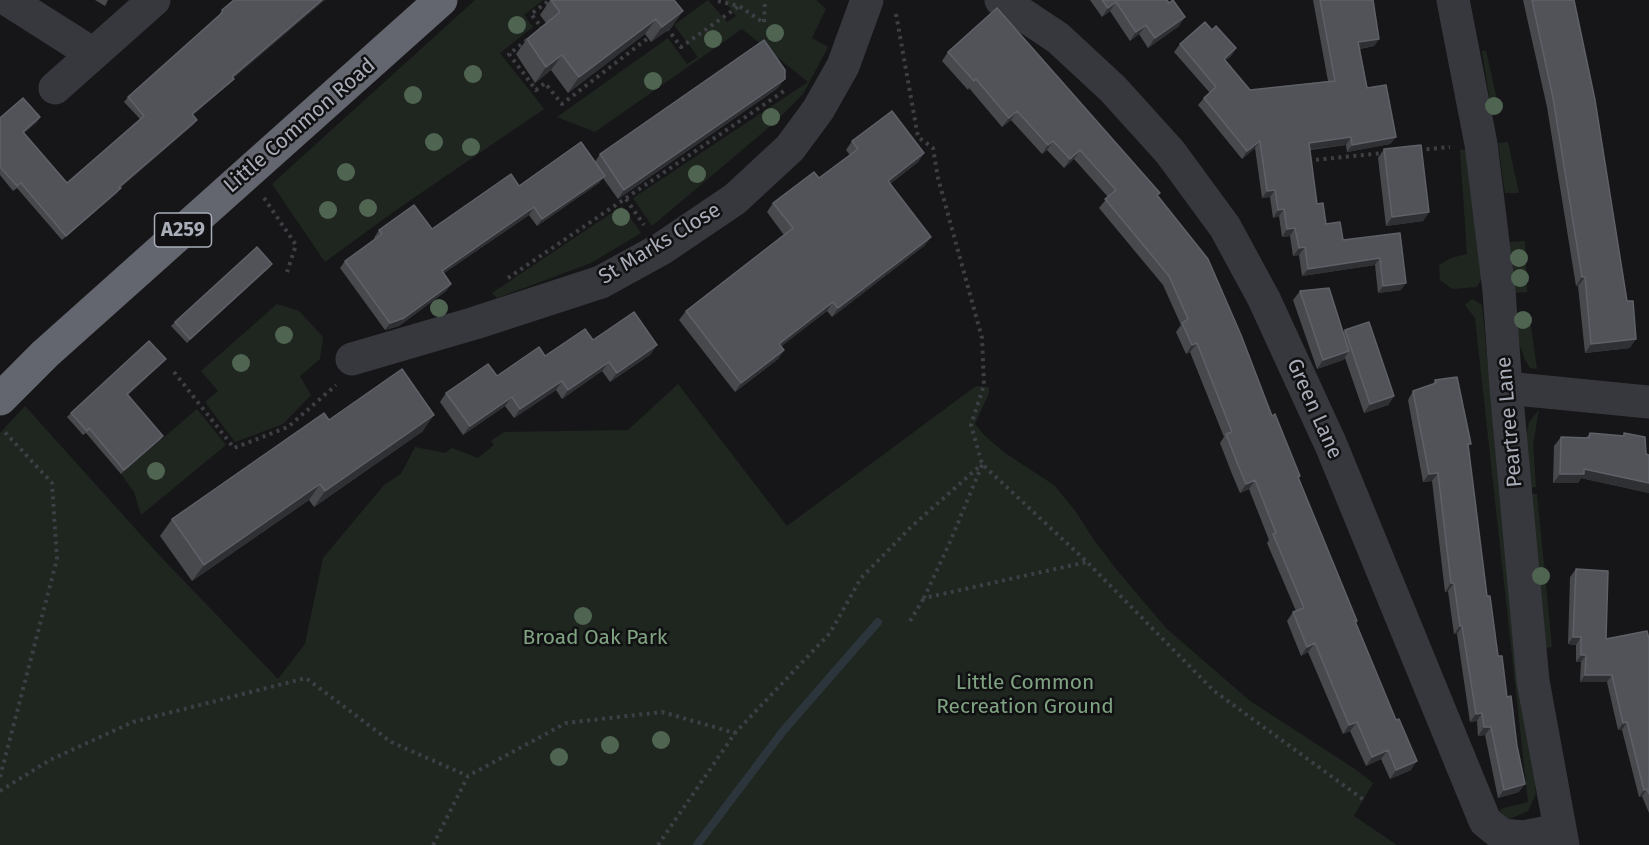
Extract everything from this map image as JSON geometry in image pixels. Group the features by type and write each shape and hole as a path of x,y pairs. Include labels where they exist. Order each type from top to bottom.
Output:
{"highway":[{"name":"Little Common Road","path":"0,399 45,354 441,0"}],"street":[{"path":"8,0 93,54"},
{"path":"55,88 154,0"},
{"name":"Green Lane","path":"1001,0 1058,38 1113,89 1170,152 1225,227 1264,299 1332,445 1485,821 1502,835 1561,838"},
{"name":"Peartree Lane","path":"1453,0 1481,144 1499,291 1533,681 1561,838"},
{"name":"St Marks Close","path":"352,358 476,323 602,282 661,249 735,199 790,148 818,110 881,5"},
{"path":"1506,388 1649,402"}],"path":[{"path":"550,0 531,14 542,28 509,54 536,90 545,83 562,104 656,33"},
{"path":"718,1 739,6 764,23 765,0"},
{"path":"881,5 918,137 933,148 938,178 982,338 984,385 970,425 982,464 1087,562 1214,691 1364,800"},
{"path":"665,26 681,47 739,6"},
{"path":"500,284 783,92"},
{"path":"1414,151 1459,146"},
{"path":"1305,165 1313,160 1391,153"},
{"path":"247,172 296,245 287,272"},
{"path":"174,372 234,448 288,427 337,384 352,358"},
{"path":"0,427 52,483 57,559 0,777"},
{"path":"910,621 924,598 950,542 982,464"},
{"path":"658,845 735,733 830,633 861,578 910,527 982,464"},
{"path":"924,598 1087,562"},
{"path":"0,791 50,760 133,722 306,678 391,742 468,776"},
{"path":"433,845 468,776 566,723 662,712 735,733"}],"green space":[{"path":"475,0 543,0 524,15 533,27 500,53 544,109 396,210 325,262 272,184"},
{"path":"708,0 727,22 736,16 724,0 816,0 826,9 812,38 828,47 803,94 774,123 652,226 633,198 808,82 742,29 595,132 557,117 668,38 687,64 698,57 674,25"},
{"path":"1482,51 1486,51 1500,113 1492,114"},
{"path":"1508,142 1519,193 1505,193 1498,143"},
{"path":"1472,149 1485,271 1477,287 1452,289 1440,280 1439,265 1451,258 1467,254 1460,150"},
{"path":"622,206 641,233 591,263 497,298 492,293"},
{"path":"1525,241 1527,292 1512,293 1510,242"},
{"path":"1472,299 1482,305 1536,794 1528,811 1505,821 1500,809 1528,802 1475,318 1465,305"},
{"path":"277,304 299,311 323,337 320,359 300,376 311,395 283,424 235,442 205,402 218,391 201,371"},
{"path":"1529,312 1537,369 1530,368 1518,340 1515,316"},
{"name":"Broad Oak Park","path":"678,384 787,526 976,386 989,387 989,393 975,424 984,435 1005,453 1054,485 1116,569 1166,628 1250,701 1373,783 1354,816 1397,845 0,845 0,433 25,406 159,555 278,679 305,644 323,558 384,485 401,474 415,447 445,453 452,448 478,458 494,445 491,441 504,432 628,430"},
{"path":"197,409 226,445 141,515 134,492 121,474"},
{"path":"1539,410 1533,444 1536,487 1527,488 1525,443 1529,422"},
{"path":"1528,494 1537,494 1552,647 1546,648"}],"building":[{"path":"234,0 322,0 232,77 234,79 192,114 197,120 66,236 21,183 17,186 0,167 0,118 23,98 40,117 23,132 67,183 144,116 128,97"},
{"path":"551,0 674,0 683,11 662,27 656,19 579,77 562,55 546,67 527,39 560,12"},
{"path":"1102,0 1167,0 1169,3 1173,0 1185,17 1155,38 1146,25 1136,32 1116,2 1108,8"},
{"path":"1320,0 1373,0 1379,39 1358,42 1367,88 1386,85 1396,137 1352,145 1351,137 1309,143 1317,204 1323,203 1326,224 1340,222 1343,240 1400,233 1406,283 1383,286 1380,258 1308,269 1305,247 1299,248 1295,228 1287,229 1284,209 1278,210 1275,190 1267,191 1260,141 1247,151 1204,98 1216,87 1180,44 1205,22 1212,30 1216,26 1236,48 1224,59 1250,90 1335,81"},
{"path":"1532,0 1574,0 1595,100 1627,301 1633,301 1636,339 1591,344 1585,277 1582,277 1553,98"},
{"path":"997,8 1160,193 1157,195 1208,259 1241,335 1272,416 1275,414 1396,720 1399,719 1417,761 1396,770 1388,750 1372,757 1357,722 1349,725 1315,643 1307,647 1293,612 1304,608 1273,534 1276,533 1255,480 1246,484 1238,465 1226,434 1232,432 1197,343 1192,345 1182,323 1188,319 1169,276 1105,199 1116,190 1080,150 1070,159 1053,141 1048,145 1017,111 1009,118 976,79 974,81 948,52"},
{"path":"764,40 785,70 785,79 624,190 600,154"},
{"path":"892,111 924,153 888,181 931,237 838,308 833,302 779,344 784,350 741,383 686,311 793,228 773,203 814,172 819,178 858,149 852,141"},
{"path":"581,142 605,176 542,219 534,207 442,271 451,284 404,318 390,323 345,261 382,234 379,230 414,205 432,229 511,174 519,186"},
{"path":"1421,145 1429,212 1392,217 1384,149"},
{"path":"257,247 272,264 190,339 175,322"},
{"path":"1329,288 1349,351 1323,360 1300,291"},
{"path":"634,312 657,345 617,373 609,362 568,390 562,381 520,409 512,397 470,426 446,393 488,364 497,376 539,347 545,356 585,329 593,340"},
{"path":"1369,322 1394,396 1370,404 1345,330"},
{"path":"149,341 166,359 127,394 163,436 124,470 89,428 87,431 71,413"},
{"path":"402,369 434,415 325,491 320,484 204,565 172,519 324,413 329,420"},
{"path":"1457,377 1471,444 1468,444 1487,596 1490,596 1498,656 1502,656 1507,697 1511,696 1517,746 1525,784 1504,790 1491,727 1484,727 1482,713 1476,714 1454,583 1451,583 1438,473 1429,474 1413,391 1436,383 1435,380"},
{"path":"1590,433 1624,436 1624,433 1645,437 1646,454 1649,455 1649,483 1584,469 1584,474 1560,474 1561,437 1589,438"},
{"path":"1576,569 1608,571 1606,639 1647,631 1649,639 1649,794 1647,789 1644,790 1627,722 1623,723 1612,675 1585,675 1586,655 1581,655 1581,637 1573,637"}],"waterway":[{"path":"697,845 783,731 878,622"}],"park label":[{"name":"Little Common Recreation Ground","path":"1025,695"}]}
